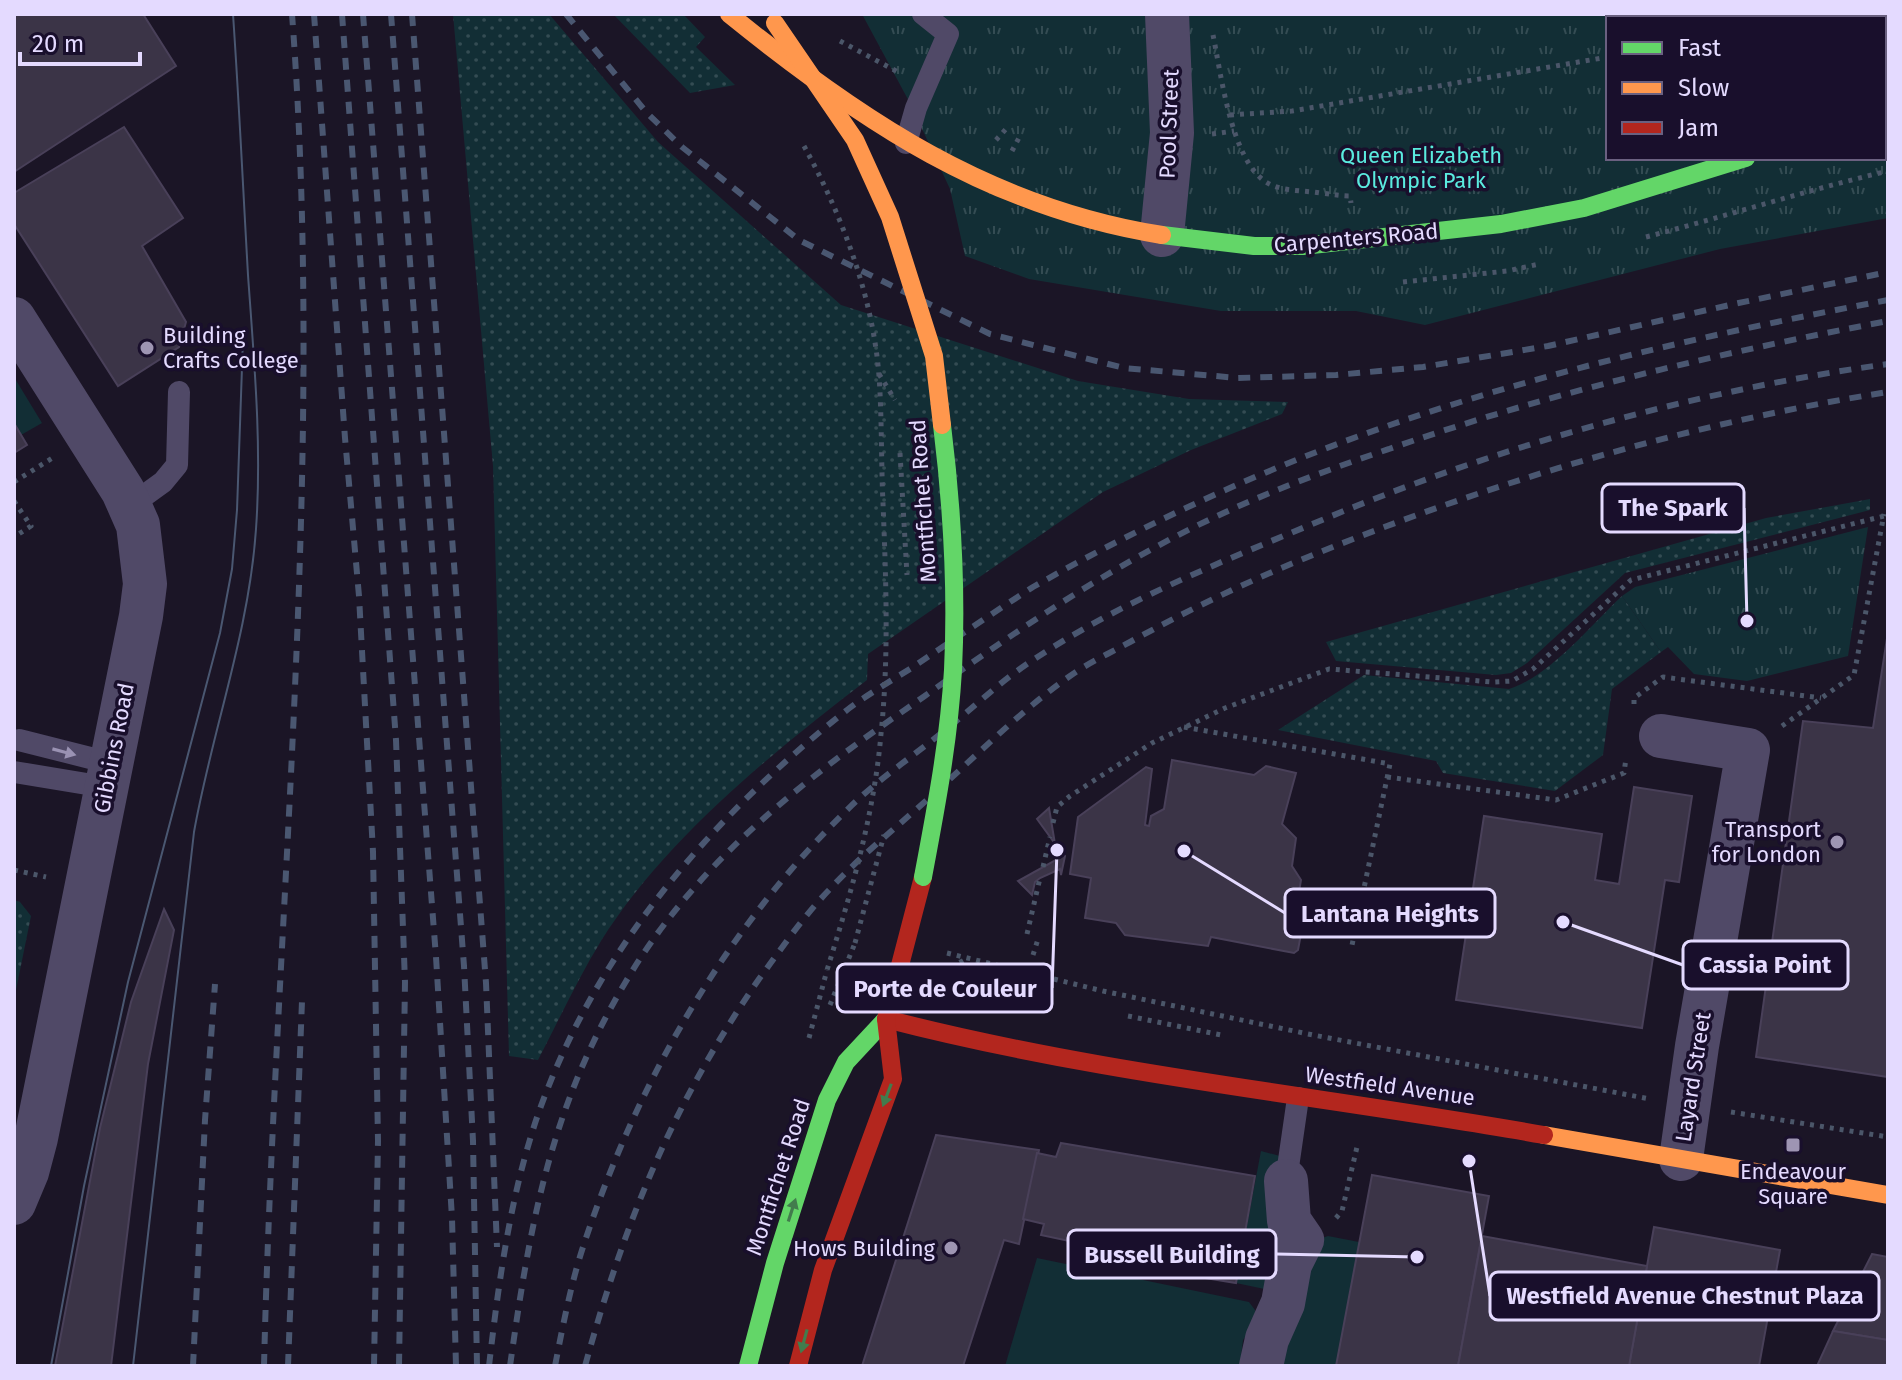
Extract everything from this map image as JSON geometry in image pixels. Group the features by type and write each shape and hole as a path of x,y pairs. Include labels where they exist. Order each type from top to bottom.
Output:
{"street":[{"name":"Carpenters Road","path":"729,14 782,58 906,143 978,178 1044,204 1091,219 1162,235 1236,245 1304,246 1511,223 1584,208 1740,160"},
{"name":"Montfichet Road","path":"769,14 855,140 890,217 934,356 953,513 953,670 944,762 923,877 886,1019 893,1079 823,1270 798,1366"},
{"name":"Pool Street","path":"1162,235 1172,133 1167,14"},
{"name":"Gibbins Road","path":"14,319 123,491 138,525 145,584 36,1138 14,1203"},
{"path":"1641,731 1748,750"},
{"name":"Layard Street","path":"1681,1159 1748,750"},
{"name":"Montfichet Road","path":"748,1366 775,1263 827,1100 846,1062 886,1019"},
{"name":"Westfield Avenue","path":"886,1019 979,1043 1298,1098 1438,1116 1888,1195"},
{"path":"1261,1366 1267,1339 1283,1303 1290,1264 1302,1240 1289,1221 1286,1181"}],"lane":[{"path":"906,143 926,83 948,34 923,14"},
{"path":"130,506 163,482 177,465 179,392"},
{"path":"19,740 108,775"},
{"path":"14,772 108,775"},
{"path":"1286,1181 1298,1098"}],"path":[{"path":"1211,28 1242,154 1265,182 1289,190 1322,193"},
{"path":"828,34 888,67 926,83"},
{"path":"1230,115 1292,111 1606,57"},
{"path":"1208,135 1235,131"},
{"path":"1011,153 1021,134"},
{"path":"798,135 847,241 864,292 878,374 887,661 881,736 869,816 850,898 809,1036"},
{"path":"878,374 897,402"},
{"path":"899,448 908,586"},
{"path":"14,501 31,526 14,537"},
{"path":"1053,823 1057,807 1070,796 1152,743 1225,708 1329,669 1512,681 1533,669 1631,580 1886,515 1854,675 1748,750"},
{"path":"1387,777 1556,800 1624,773 1641,731 1634,698 1663,677 1821,698"},
{"path":"1183,727 1390,764 1351,950"},
{"path":"830,1005 855,943 887,826"},
{"path":"1043,867 1050,837"},
{"path":"1027,934 1040,878"},
{"path":"1033,955 1038,939"},
{"name":"Westfield Avenue","path":"969,957 1103,991 1397,1052 1688,1105 1888,1137"},
{"path":"986,1008 989,998 1017,1004 1020,992"},
{"path":"1128,1016 1226,1036"},
{"path":"1302,1240 1328,1227 1342,1211 1357,1147"}],"green space":[{"path":"453,14 549,14 658,142 841,305 1078,381 1189,399 1288,402 1282,414 1191,450 1103,492 868,654 867,680 794,737 723,799 689,832 627,903 576,984 538,1060 509,1056 493,466"},
{"path":"613,14 683,14 705,37 696,47 735,85 690,93"},
{"name":"Queen Elizabeth Olympic Park","path":"862,14 1888,14 1888,218 1720,249 1425,325 1356,311 1221,311 1029,279 965,256 950,189 911,105"},
{"path":"14,377 42,423 21,435 14,423"},
{"path":"1870,499 1870,510 1625,573 1527,663 1511,673 1496,675 1336,661 1326,642 1766,518"},
{"path":"1868,527 1848,656 1747,681 1694,674 1668,647 1661,652 1622,596 1635,587"},
{"path":"1622,596 1661,652 1612,689 1603,755 1555,791 1443,773 1436,761 1278,730 1364,675 1509,689 1524,683 1554,662"},
{"path":"14,900 20,902 31,916 16,990 14,990"},
{"path":"1261,1151 1280,1156 1272,1223 1277,1273 1269,1290 1236,1283"},
{"path":"1328,1236 1359,1242 1336,1366 1278,1366 1319,1239"},
{"path":"1037,1258 1249,1302 1255,1310 1256,1322 1243,1340 1240,1366 1005,1366"}],"building":[{"path":"14,14 143,14 176,66 14,172"},
{"path":"124,127 183,218 142,246 186,322 179,347 118,386 14,224 14,193"},
{"path":"14,423 27,445 14,453"},
{"name":"Transport for London","path":"1888,632 1888,1077 1756,1057 1803,721 1873,728"},
{"path":"1172,760 1254,775 1266,766 1296,773 1282,824 1296,838 1292,866 1301,880 1294,922 1301,934 1298,950 1294,953 1211,937 1208,946 1125,935 1116,923 1085,918 1091,878 1070,874 1078,817 1146,767 1152,769 1145,825 1149,826 1151,816 1164,809"},
{"path":"1634,787 1692,796 1679,882 1665,880 1642,1028 1456,1000 1484,816 1602,834 1595,880 1619,884"},
{"path":"1049,808 1055,844 1065,856 1061,875 1060,869 1040,878 1035,882 1032,895 1018,881 1056,860 1053,841 1037,819"},
{"path":"164,909 174,930 148,1064 111,1366 55,1366 100,1128 131,1002"},
{"name":"Hows Building","path":"936,1135 1039,1150 1019,1244 1004,1240 963,1366 862,1366"},
{"path":"1061,1143 1255,1176 1236,1283 1138,1267 1140,1256 1041,1235 1044,1224 1023,1219 1037,1153 1056,1157"},
{"path":"1372,1175 1489,1196 1458,1366 1336,1366"},
{"path":"1654,1227 1780,1250 1759,1366 1629,1366"},
{"path":"1482,1236 1647,1266 1629,1366 1458,1366"},
{"path":"1872,1254 1888,1257 1888,1340 1833,1331"},
{"path":"1833,1331 1888,1340 1888,1366 1817,1366"}],"tram line":[{"path":"133,1366 194,832 246,606 256,529 256,402 233,14"},
{"path":"51,1366 84,1186 128,982 220,633 232,569 243,339"}],"railway":[{"path":"264,1366 301,521 304,352 301,183 292,14"},
{"path":"314,14 359,596 373,852 378,1141 374,1366"},
{"path":"342,14 396,740 405,982 399,1366"},
{"path":"363,14 436,957 452,1218 456,1366"},
{"path":"391,14 464,966 473,1141 477,1366"},
{"path":"412,14 486,983 497,1247"},
{"path":"566,14 646,112 682,147 799,240 990,334 1124,368 1238,378 1336,375 1423,367 1548,346 1888,272"},
{"path":"489,1366 508,1234 531,1137 566,1047 595,991 666,887 707,839 751,794 847,710 1033,587 1138,531 1319,451 1528,382 1672,345 1888,300"},
{"path":"510,1366 526,1264 547,1168 578,1076 599,1030 625,983 683,900 753,828 830,764 1062,602 1184,532 1270,493 1359,459 1512,409 1762,346 1888,321"},
{"path":"555,1366 584,1244 630,1125 658,1067 724,957 762,905 847,810 1012,675 1101,619 1170,585 1310,525 1450,471 1521,447 1667,407 1741,390 1888,364"},
{"path":"585,1366 617,1262 655,1165 701,1071 759,979 819,900 868,851 1052,689 1092,662 1222,595 1279,569 1427,511 1578,462 1655,441 1732,422 1888,392"},
{"path":"193,1366 215,984"},
{"path":"288,1366 302,1001"}],"traffic: fast":[{"path":"1162,235 1254,246 1303,246 1501,224 1584,208 1740,160"},
{"path":"923,877 945,748 953,670 953,547 942,425"},
{"path":"748,1366 775,1263 827,1100 846,1062 886,1019"}],"traffic: slow":[{"path":"729,14 828,90 931,154 1041,204 1100,222 1162,235"},
{"path":"775,23 855,140 890,217 934,356 942,425"},
{"path":"1544,1135 1888,1195"}],"traffic: jam":[{"path":"798,1366 823,1270 893,1079 886,1019 923,877"},
{"path":"886,1019 1131,1070 1544,1135"}],"place":[{"name":"Building Crafts College","path":"147,348"},
{"name":"The Spark","path":"1747,621"},
{"name":"Transport for London","path":"1837,842"},
{"name":"Porte de Couleur","path":"1057,850"},
{"name":"Lantana Heights","path":"1184,851"},
{"name":"Cassia Point","path":"1563,922"},
{"name":"Endeavour Square","path":"1793,1145"},
{"name":"Westfield Avenue Chestnut Plaza","path":"1469,1161"},
{"name":"Hows Building","path":"951,1248"},
{"name":"Bussell Building","path":"1417,1257"}]}
